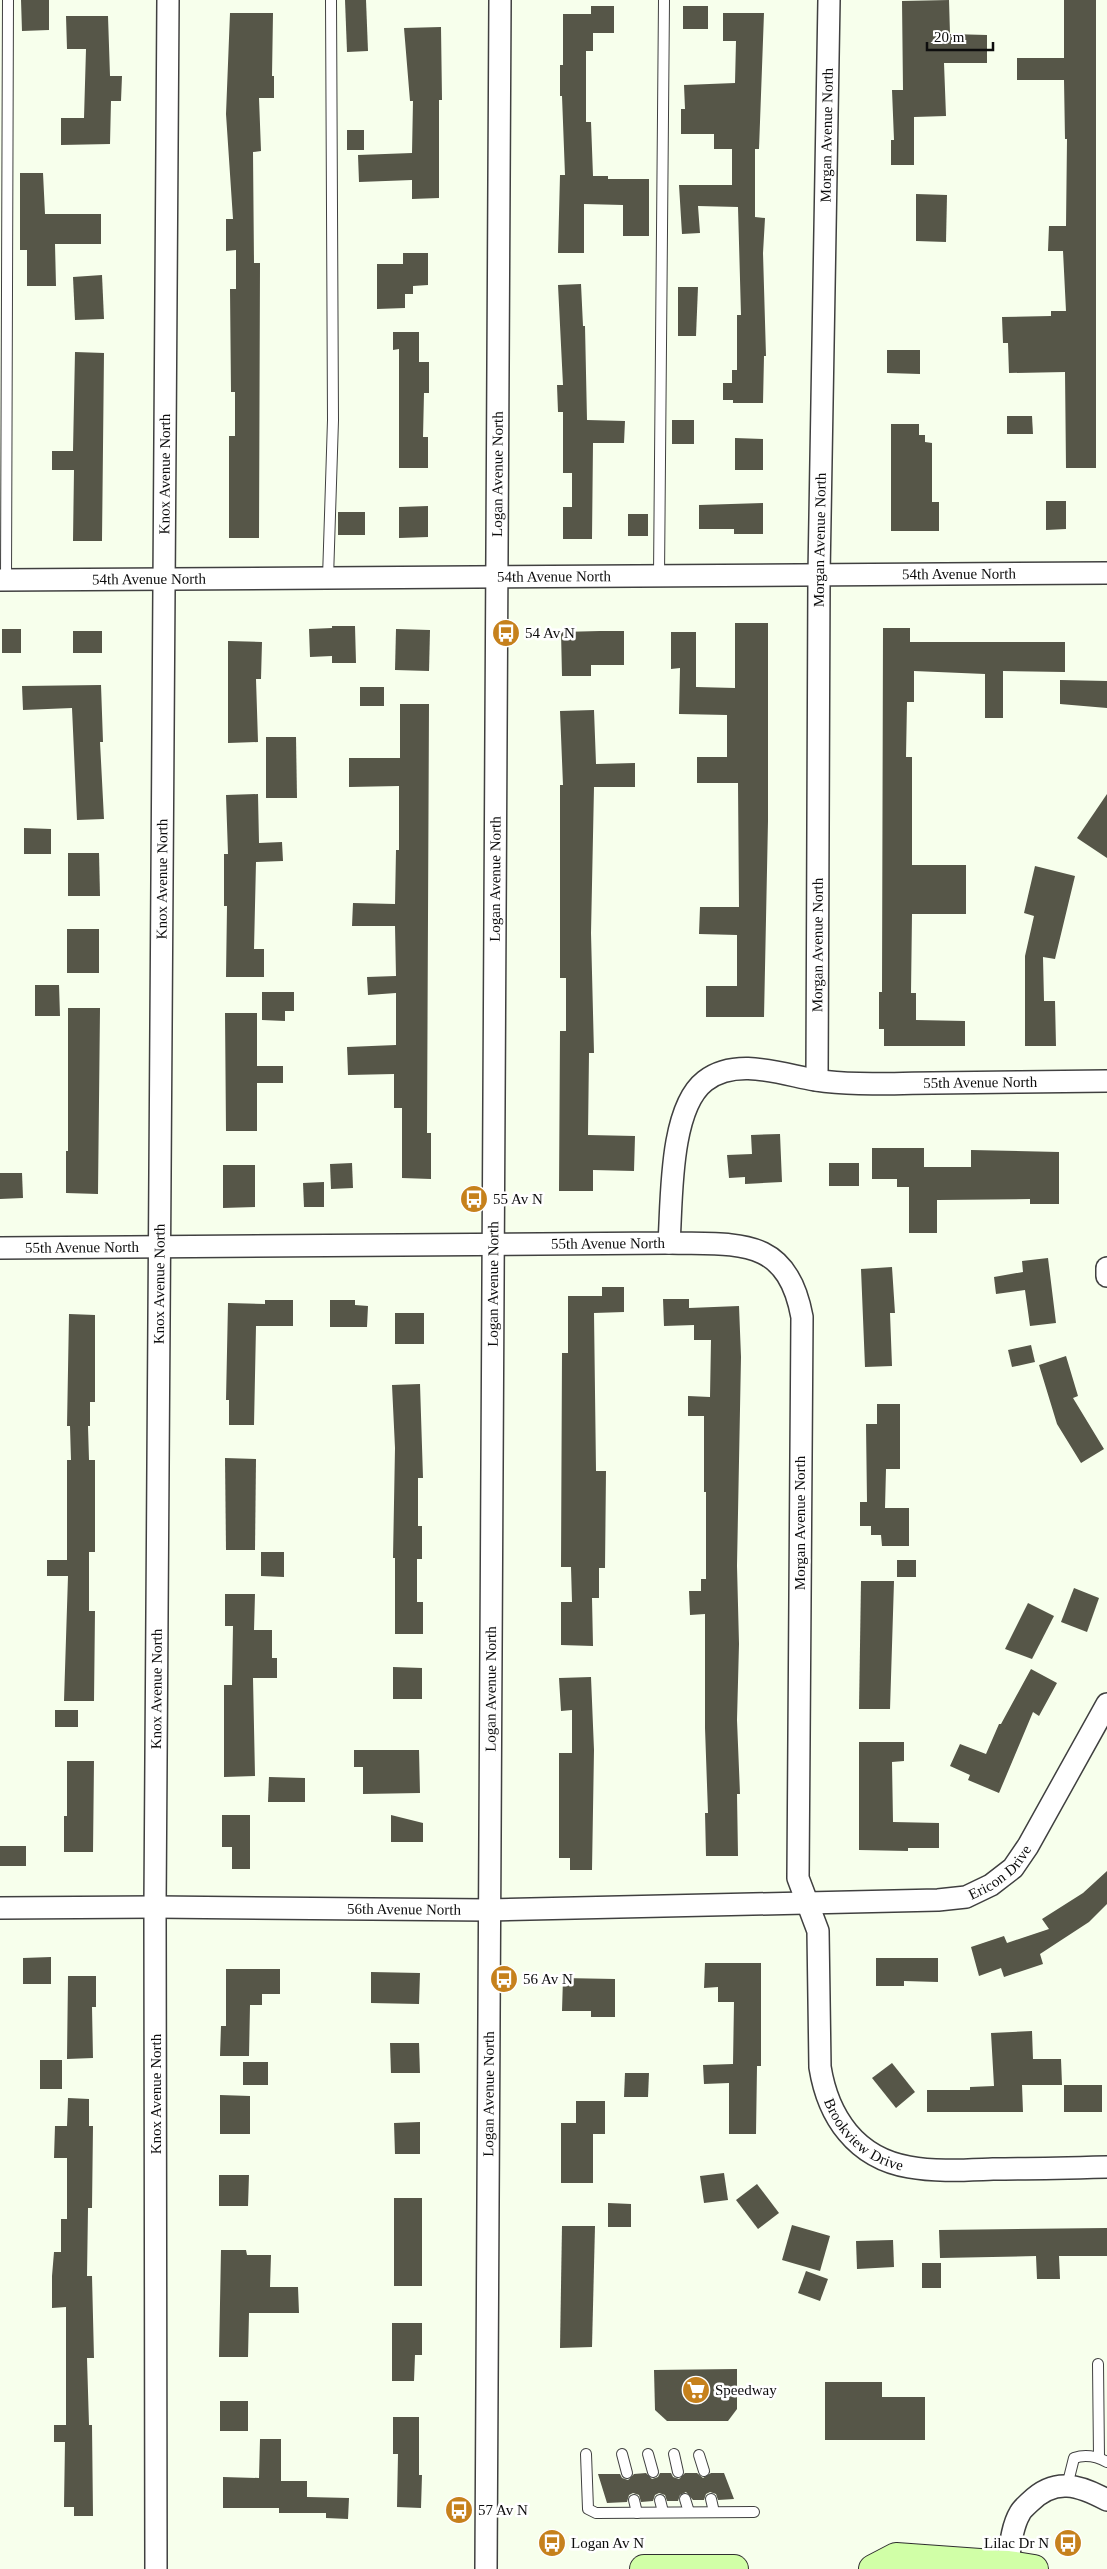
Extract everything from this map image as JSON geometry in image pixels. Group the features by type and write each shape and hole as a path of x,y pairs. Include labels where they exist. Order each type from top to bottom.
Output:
{"street":[{"name":"Knox Avenue North","path":"156,2569 156,1907 168,0"},
{"name":"Logan Avenue North","path":"486,2569 488,1910 500,0"},
{"name":"Morgan Avenue North","path":"817,1080 819,575 829,0"},
{"name":"54th Avenue North","path":"3,580 1107,573"},
{"name":"55th Avenue North","path":"0,1248 669,1244 679,1132 692,1096 705,1080 723,1072 742,1068 843,1084 1107,1081"},
{"name":"Morgan Avenue North","path":"669,1244 723,1244 747,1248 771,1256 787,1272 798,1293 802,1317 798,1878 806,1901"},
{"path":"1107,1268 1107,1276"},
{"name":"Ericon Drive","path":"806,1901 938,1900 966,1897 991,1885 1013,1868 1028,1846 1107,1704"},
{"name":"56th Avenue North","path":"0,1908 156,1907 488,1910 806,1901"},
{"name":"Brookview Drive","path":"806,1901 818,1931 818,2050 822,2083 834,2115 856,2142 890,2162 924,2170 1107,2168"},
{"path":"1007,2567 1014,2530 1020,2512 1046,2488 1067,2486 1091,2492 1107,2500"},
{"path":"873,2569 896,2557 1034,2569"},
{"path":"644,2569 734,2569"}],"lane":[{"path":"3,580 8,0"},
{"path":"328,578 333,420 331,0"},
{"path":"659,576 664,0"},
{"path":"1067,2486 1074,2458 1082,2456 1103,2460 1098,2364"},
{"path":"586,2454 588,2509 596,2513 754,2512"},
{"path":"622,2454 627,2473"},
{"path":"648,2454 653,2472"},
{"path":"674,2454 678,2472"},
{"path":"699,2455 704,2471"},
{"path":"685,2499 688,2512"},
{"path":"711,2499 714,2512"},
{"path":"634,2500 637,2513"},
{"path":"660,2500 664,2512"}],"building":[{"path":"21,0 49,0 49,30 22,31"},
{"path":"345,0 366,0 368,51 347,52"},
{"path":"949,0 950,34 987,35 987,63 944,63 946,116 914,117 914,165 891,165 891,140 894,140 892,90 903,90 902,1"},
{"path":"1064,0 1096,0 1096,468 1066,468 1065,372 1009,373 1008,343 1003,343 1002,317 1051,316 1051,311 1066,311 1063,251 1048,251 1049,226 1066,226 1067,139 1065,139 1064,80 1017,80 1017,58 1064,58"},
{"path":"591,6 614,6 614,33 593,33 593,51 586,51 586,122 591,122 593,176 608,176 608,179 649,179 649,236 623,236 623,205 584,204 584,253 558,253 560,175 565,175 562,96 560,96 560,65 563,65 563,14 591,14"},
{"path":"683,6 708,6 708,29 683,29"},
{"path":"230,13 273,13 272,76 274,76 274,98 259,98 261,151 253,152 254,263 260,263 259,538 229,538 229,436 235,436 235,392 231,392 230,289 236,289 236,250 226,251 226,219 233,219 226,114"},
{"path":"723,13 764,13 759,149 755,149 755,217 765,218 763,253 766,356 764,356 763,403 733,403 733,400 723,400 723,383 732,383 732,370 737,370 737,315 741,315 738,207 698,206 700,233 682,234 679,185 732,185 732,149 714,149 714,134 681,134 681,109 685,109 684,85 735,83 736,41 723,41"},
{"path":"66,16 108,16 110,76 122,76 121,101 111,101 110,144 61,145 61,118 84,118 86,49 67,49"},
{"path":"441,27 442,100 439,100 439,198 412,199 412,180 359,182 358,155 412,153 413,101 410,101 404,28"},
{"path":"347,130 364,130 364,150 347,150"},
{"path":"20,173 43,173 45,214 101,214 101,244 55,244 56,286 27,286 27,250 20,250"},
{"path":"916,194 947,195 946,242 916,241"},
{"path":"403,253 428,253 428,285 413,286 413,294 405,294 405,308 377,309 377,264 403,264"},
{"path":"102,275 104,319 75,320 73,277"},
{"path":"581,284 583,326 585,326 587,420 625,421 624,443 593,443 592,539 563,539 563,507 572,507 572,473 563,473 563,412 558,412 557,385 563,385 558,285"},
{"path":"678,287 698,287 696,336 678,336"},
{"path":"393,332 419,332 419,362 429,362 429,393 424,393 423,437 428,437 428,468 399,468 399,349 393,350"},
{"path":"887,350 920,350 920,374 887,373"},
{"path":"75,352 104,353 102,541 73,541 74,470 52,470 52,451 73,451"},
{"path":"1007,416 1032,416 1033,434 1007,434"},
{"path":"672,420 694,420 694,444 672,444"},
{"path":"891,424 919,424 919,435 925,435 925,442 932,443 932,502 939,502 939,531 891,531"},
{"path":"735,438 763,439 763,470 735,470"},
{"path":"1046,501 1066,501 1066,529 1046,530"},
{"path":"763,503 763,534 734,534 734,529 699,529 699,505"},
{"path":"428,506 428,537 399,538 399,507"},
{"path":"338,512 365,512 365,535 338,535"},
{"path":"628,514 648,514 648,536 628,536"},
{"path":"735,623 768,623 768,821 764,1017 706,1017 706,986 737,986 737,935 699,934 700,907 739,907 738,783 697,783 697,757 727,757 727,715 679,714 680,668 671,669 671,632 696,632 696,687 735,688"},
{"path":"332,626 355,626 356,663 332,663 332,656 310,657 309,629 332,628"},
{"path":"883,628 910,628 910,642 1065,642 1065,672 1003,671 1003,718 985,718 985,674 914,671 914,702 907,702 906,757 912,757 912,865 966,865 966,914 912,914 911,993 916,993 916,1020 965,1021 965,1046 884,1046 884,1029 879,1029 879,992 882,992"},
{"path":"2,629 21,629 21,653 2,653"},
{"path":"396,629 430,630 429,671 395,670"},
{"path":"73,631 102,631 102,653 73,653"},
{"path":"624,631 624,665 591,665 591,676 562,676 561,632"},
{"path":"228,641 262,642 261,679 256,679 258,742 228,743"},
{"path":"1060,680 1107,681 1107,708 1060,704"},
{"path":"101,685 103,742 100,742 104,819 77,820 72,708 23,710 22,686"},
{"path":"360,687 384,687 384,706 360,706"},
{"path":"400,704 429,704 427,1133 431,1133 431,1179 402,1178 402,1108 394,1108 394,1074 348,1075 347,1047 396,1045 396,993 368,995 367,977 396,976 395,926 352,926 353,903 395,904 396,850 399,850 399,786 349,787 349,758 400,758"},
{"path":"594,710 596,764 635,763 635,787 594,787 591,933 594,1053 589,1053 588,1135 635,1136 634,1171 593,1170 593,1191 559,1191 560,1031 566,1031 566,978 560,978 560,785 563,785 560,711"},
{"path":"266,737 296,737 297,798 266,798"},
{"path":"258,794 259,843 282,842 283,861 256,862 254,949 264,949 264,977 226,977 227,906 224,906 224,854 228,854 226,795"},
{"path":"1107,794 1107,858 1077,838"},
{"path":"24,828 51,829 51,854 24,854"},
{"path":"68,853 99,853 100,896 68,896"},
{"path":"1035,866 1075,876 1055,959 1043,957 1044,1001 1055,1001 1056,1046 1025,1046 1025,956 1034,916 1024,913"},
{"path":"67,929 99,929 99,973 67,973"},
{"path":"35,985 59,985 60,1016 35,1016"},
{"path":"262,992 294,992 294,1011 285,1011 285,1021 262,1020"},
{"path":"68,1008 100,1008 98,1194 66,1193 66,1151 68,1151"},
{"path":"225,1013 257,1013 257,1066 283,1066 283,1083 257,1083 257,1131 226,1131"},
{"path":"780,1134 782,1182 745,1184 745,1177 729,1178 727,1155 752,1154 751,1135"},
{"path":"872,1148 924,1148 924,1167 971,1167 971,1150 1059,1152 1059,1204 1030,1204 1030,1199 937,1200 937,1233 909,1233 909,1187 897,1187 897,1179 872,1179"},
{"path":"352,1163 353,1188 331,1189 330,1164"},
{"path":"829,1163 859,1163 859,1186 829,1186"},
{"path":"223,1165 255,1165 255,1207 223,1208"},
{"path":"0,1173 22,1173 23,1198 0,1199"},
{"path":"324,1182 324,1207 304,1207 303,1183"},
{"path":"1048,1258 1056,1323 1030,1326 1025,1290 996,1294 994,1277 1023,1272 1022,1261"},
{"path":"892,1267 895,1313 890,1313 892,1366 865,1367 861,1269"},
{"path":"602,1287 624,1287 624,1312 594,1313 596,1471 606,1471 605,1568 599,1568 599,1598 592,1598 593,1646 561,1645 561,1602 572,1602 571,1567 561,1567 562,1353 568,1353 568,1296 602,1296"},
{"path":"663,1299 689,1299 689,1308 739,1306 741,1357 737,1566 739,1644 737,1720 740,1794 737,1794 738,1856 706,1856 705,1813 708,1813 705,1728 705,1614 690,1615 689,1591 701,1591 701,1579 706,1579 706,1492 704,1492 704,1416 688,1416 688,1396 710,1397 711,1340 694,1340 694,1325 664,1326"},
{"path":"265,1300 293,1300 293,1326 256,1326 254,1425 229,1425 229,1400 226,1400 228,1303 265,1304"},
{"path":"330,1300 355,1300 355,1305 368,1306 367,1327 330,1327"},
{"path":"395,1313 424,1313 424,1344 395,1344"},
{"path":"69,1314 95,1315 95,1402 90,1402 90,1426 88,1426 89,1460 95,1460 95,1552 89,1552 89,1611 95,1611 94,1701 64,1701 68,1576 47,1576 47,1560 67,1560 67,1460 71,1460 70,1426 67,1426"},
{"path":"1031,1345 1035,1362 1012,1367 1008,1350"},
{"path":"1066,1356 1078,1396 1073,1398 1104,1449 1081,1463 1057,1424 1039,1365"},
{"path":"420,1384 423,1478 418,1478 418,1526 422,1526 422,1559 417,1559 417,1602 423,1602 423,1634 395,1634 395,1558 393,1558 395,1448 392,1385"},
{"path":"877,1404 900,1404 900,1469 886,1469 885,1508 909,1508 909,1546 882,1546 881,1535 871,1535 871,1526 860,1526 860,1502 867,1502 866,1424 877,1424"},
{"path":"225,1458 256,1459 255,1550 226,1550"},
{"path":"261,1552 284,1552 284,1577 261,1576"},
{"path":"897,1560 916,1560 916,1577 897,1577"},
{"path":"861,1581 894,1581 890,1709 859,1709"},
{"path":"1074,1588 1099,1598 1087,1632 1061,1622"},
{"path":"225,1594 255,1594 254,1630 272,1630 272,1658 277,1658 277,1678 253,1678 255,1776 224,1777 224,1685 232,1685 233,1626 225,1626"},
{"path":"1028,1603 1054,1616 1032,1659 1005,1649"},
{"path":"393,1667 422,1668 422,1699 393,1699"},
{"path":"1031,1669 1057,1683 1039,1716 1033,1712 999,1793 968,1780 970,1775 950,1766 960,1744 986,1754 999,1724 1001,1724"},
{"path":"591,1677 594,1750 592,1870 570,1870 570,1858 559,1858 559,1753 572,1753 572,1710 561,1711 559,1678"},
{"path":"55,1710 78,1710 78,1727 55,1727"},
{"path":"859,1742 904,1742 904,1761 892,1762 893,1822 939,1823 939,1848 908,1848 908,1851 859,1850"},
{"path":"354,1750 419,1750 420,1793 363,1794 363,1767 354,1767"},
{"path":"67,1761 94,1761 93,1852 64,1852 64,1816 67,1816"},
{"path":"269,1777 305,1778 305,1802 268,1802"},
{"path":"222,1815 250,1815 250,1869 232,1869 232,1847 222,1847"},
{"path":"391,1815 423,1823 423,1842 391,1842"},
{"path":"0,1846 26,1846 26,1866 0,1866"},
{"path":"1107,1871 1107,1904 1089,1922 1040,1954 1043,1964 1004,1977 1001,1968 979,1976 971,1947 1004,1936 1007,1943 1049,1929 1042,1919 1083,1893"},
{"path":"51,1957 51,1984 23,1984 23,1958"},
{"path":"876,1958 938,1958 938,1982 904,1981 904,1986 876,1986"},
{"path":"705,1963 761,1963 761,2066 757,2066 756,2134 729,2134 729,2083 704,2084 703,2065 733,2064 734,2002 718,2002 718,1987 704,1988"},
{"path":"226,1969 280,1969 280,1994 262,1994 262,2005 250,2005 249,2056 220,2056 221,2026 226,2026"},
{"path":"371,1972 420,1973 419,2004 371,2003"},
{"path":"68,1976 96,1976 96,2007 92,2007 93,2058 67,2059"},
{"path":"563,1978 615,1979 615,2017 591,2017 591,2011 562,2011"},
{"path":"1032,2031 1033,2059 1061,2059 1062,2085 1022,2085 1023,2112 927,2112 927,2090 970,2090 970,2087 994,2086 991,2033"},
{"path":"390,2043 419,2043 420,2073 391,2073"},
{"path":"40,2060 62,2060 62,2089 40,2089"},
{"path":"243,2062 268,2062 268,2085 243,2085"},
{"path":"892,2063 915,2092 896,2108 872,2078"},
{"path":"625,2073 649,2073 648,2097 624,2097"},
{"path":"1064,2085 1102,2085 1102,2112 1064,2112"},
{"path":"220,2095 250,2096 250,2134 220,2134"},
{"path":"68,2098 89,2099 89,2126 93,2126 92,2208 88,2208 87,2276 92,2276 94,2358 87,2358 89,2425 92,2425 93,2516 74,2516 74,2507 64,2507 65,2442 54,2442 54,2425 66,2425 66,2307 52,2308 52,2276 54,2252 61,2252 61,2219 67,2219 67,2158 54,2158 55,2126 67,2126"},
{"path":"576,2101 605,2101 605,2134 593,2134 593,2183 561,2183 561,2123 576,2123"},
{"path":"420,2122 420,2154 395,2154 394,2123"},
{"path":"724,2173 728,2200 704,2203 700,2176"},
{"path":"219,2175 249,2175 248,2206 219,2206"},
{"path":"757,2184 779,2213 758,2229 736,2200"},
{"path":"394,2198 422,2198 422,2286 394,2286"},
{"path":"608,2203 631,2204 631,2227 608,2227"},
{"path":"792,2225 830,2236 820,2271 782,2260"},
{"path":"562,2226 595,2226 592,2347 560,2348"},
{"path":"1107,2228 1107,2256 1059,2256 1060,2279 1037,2279 1036,2256 940,2258 939,2230"},
{"path":"893,2240 894,2267 857,2269 856,2241"},
{"path":"221,2250 246,2250 247,2255 271,2255 270,2287 298,2287 299,2313 249,2313 248,2357 219,2357"},
{"path":"922,2263 941,2263 941,2288 922,2288"},
{"path":"806,2271 828,2279 820,2301 798,2293"},
{"path":"392,2323 422,2323 422,2355 415,2355 414,2381 392,2381"},
{"name":"Speedway","path":"737,2369 737,2409 728,2421 667,2421 655,2410 654,2370"},
{"path":"825,2382 882,2382 882,2397 925,2397 925,2440 825,2440"},
{"path":"220,2401 248,2401 248,2431 220,2431"},
{"path":"393,2417 419,2417 419,2475 422,2475 421,2508 397,2507 398,2454 393,2454"},
{"path":"260,2439 281,2439 281,2481 307,2481 307,2497 349,2498 348,2519 326,2518 326,2513 279,2513 279,2508 223,2508 223,2477 259,2478"},
{"path":"646,2473 652,2479 658,2477 660,2473 671,2473 673,2477 679,2479 685,2473 697,2473 703,2478 711,2473 724,2473 734,2499 718,2500 716,2494 710,2492 706,2494 704,2500 693,2500 686,2492 680,2495 678,2501 667,2501 665,2495 659,2493 655,2495 653,2501 641,2502 639,2495 633,2493 629,2495 627,2502 607,2503 598,2474 620,2474 622,2478 628,2480 634,2474"}],"place":[{"name":"54 Av N","path":"506,633"},
{"name":"55 Av N","path":"474,1199"},
{"name":"56 Av N","path":"504,1979"},
{"name":"Speedway","path":"696,2390"},
{"name":"57 Av N","path":"459,2510"},
{"name":"Logan Av N","path":"552,2543"},
{"name":"Lilac Dr N","path":"1068,2543"}]}
